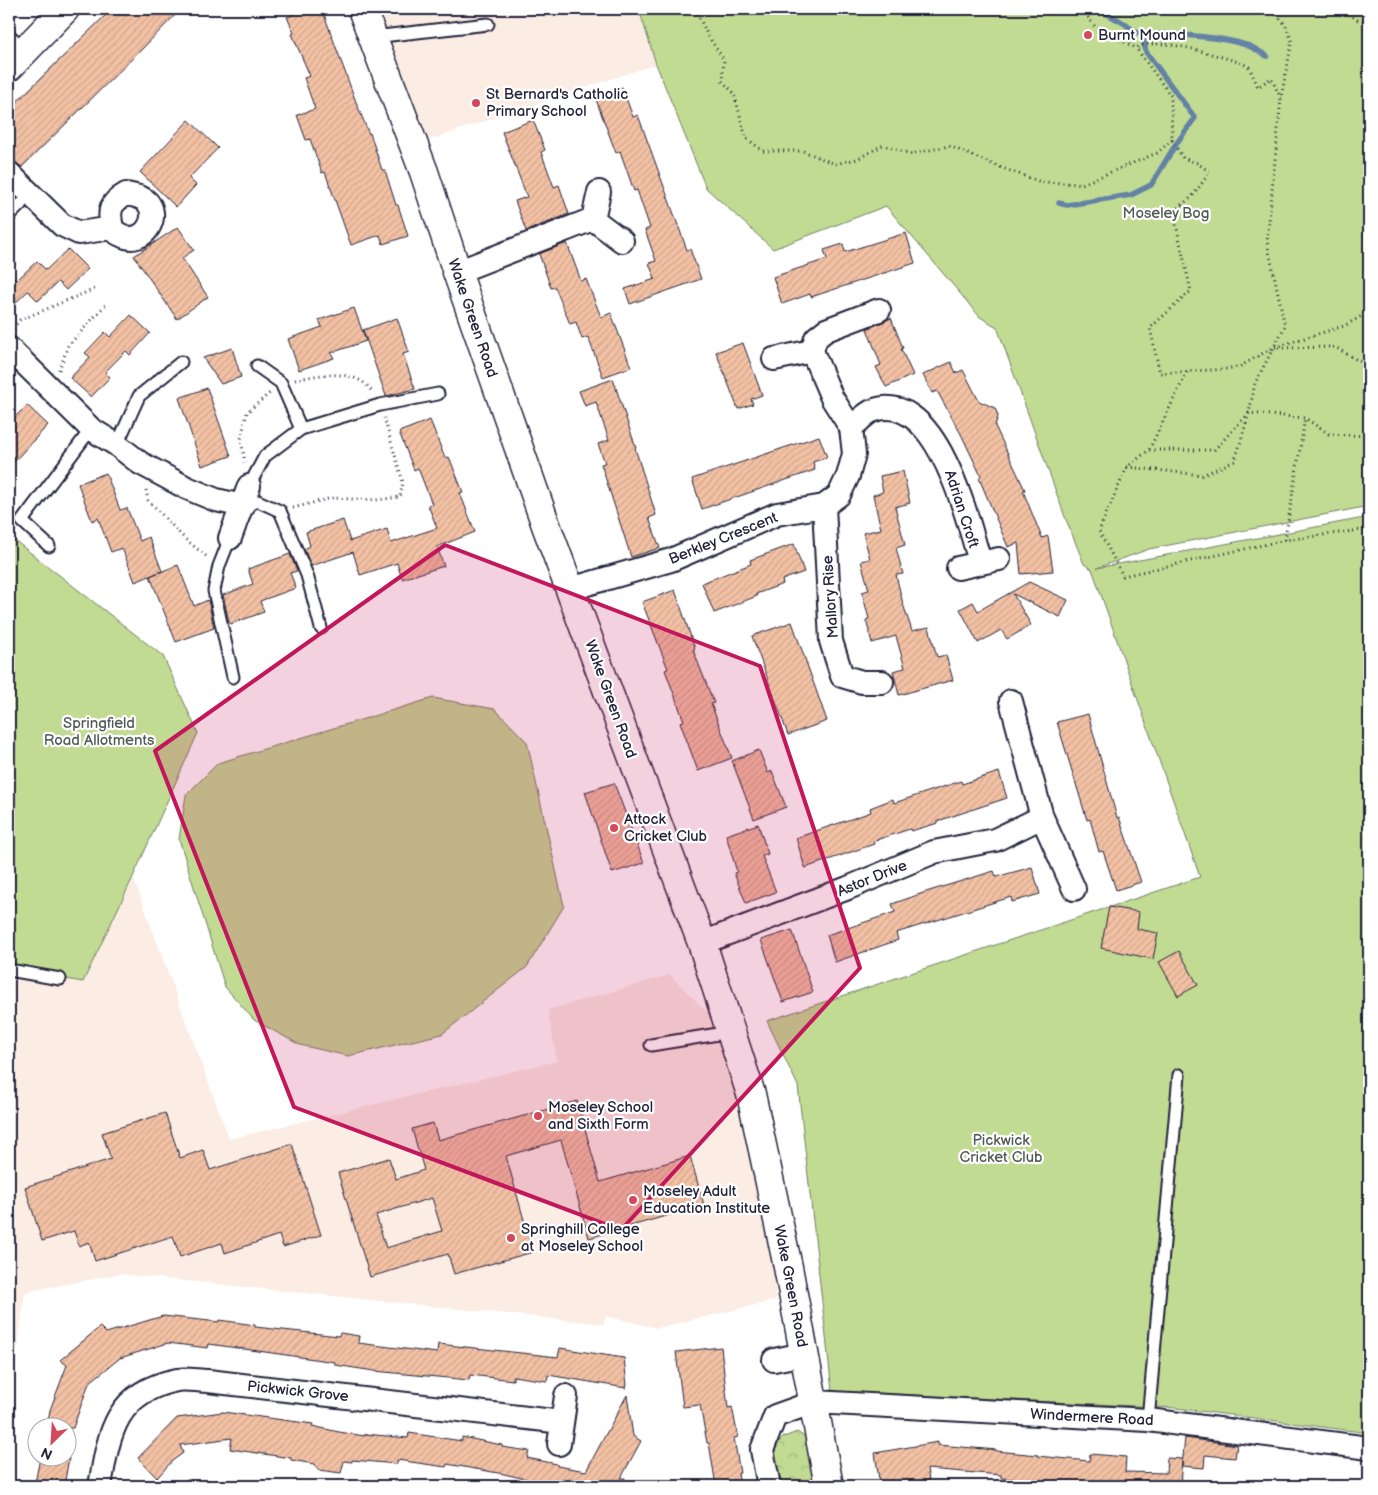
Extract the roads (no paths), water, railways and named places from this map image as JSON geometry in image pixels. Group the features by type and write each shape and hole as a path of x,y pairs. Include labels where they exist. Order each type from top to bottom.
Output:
{"street":[{"path":"14,50 65,9"},
{"name":"Wake Green Road","path":"362,9 424,172 547,528 702,943 731,1030 751,1094 814,1402 829,1486"},
{"path":"9,173 62,225 79,233 112,228"},
{"path":"593,219 599,192"},
{"path":"457,272 593,219"},
{"path":"593,219 622,241"},
{"path":"824,506 839,495 848,476 854,454 851,428 832,398 812,351 816,338 826,330 879,310"},
{"path":"9,348 91,429 117,445 140,463 187,488 216,500 246,496 230,538"},
{"path":"774,358 812,351"},
{"name":"Adrian Croft","path":"851,428 871,411 899,409 912,417 928,432 948,465 967,518 989,561 958,568"},
{"name":"Berkley Crescent","path":"570,589 671,560 777,514 824,506"},
{"name":"Mallory Rise","path":"824,506 831,641 842,676 862,682 882,682"},
{"path":"1011,701 1042,816 1074,889"},
{"name":"Astor Drive","path":"702,943 848,888 934,852 995,840 1042,816"},
{"path":"774,1360 804,1354"},
{"name":"Pickwick Grove","path":"100,1486 110,1435 127,1405 138,1395 178,1380 208,1381 562,1422"},
{"path":"559,1444 566,1396"},
{"path":"769,1486 762,1450 775,1416 814,1402"},
{"name":"Windermere Road","path":"814,1402 1148,1420 1369,1448"}],"lane":[{"path":"373,37 488,24"},
{"path":"9,216 21,204"},
{"path":"117,445 139,396 181,362"},
{"path":"257,366 282,383 301,429"},
{"path":"321,628 307,575 280,511 246,496 265,456 301,429 380,405 438,394"},
{"path":"49,546 22,520 91,429"},
{"path":"230,538 219,566 214,591 233,677"},
{"path":"9,970 60,979"},
{"path":"652,1045 724,1033 731,1030"},
{"path":"1148,1420 1179,1075"}],"waterway":[{"path":"1100,9 1142,34 1222,39 1249,46 1267,56"},
{"path":"1059,203 1067,205 1131,195 1151,185 1176,144 1195,118 1146,52 1142,34"}],"place":[{"name":"Burnt Mound","path":"1088,35"},
{"name":"St Bernard's Catholic Primary School","path":"476,103"},
{"name":"Attock Cricket Club","path":"614,828"},
{"name":"Moseley School and Sixth Form","path":"538,1116"},
{"name":"Moseley Adult Education Institute","path":"633,1200"},
{"name":"Springhill College at Moseley School","path":"511,1238"}],"park label":[{"name":"Moseley Bog","path":"1166,213"},
{"name":"Springfield Road Allotments","path":"99,732"},
{"name":"Pickwick Cricket Club","path":"1001,1148"}]}
